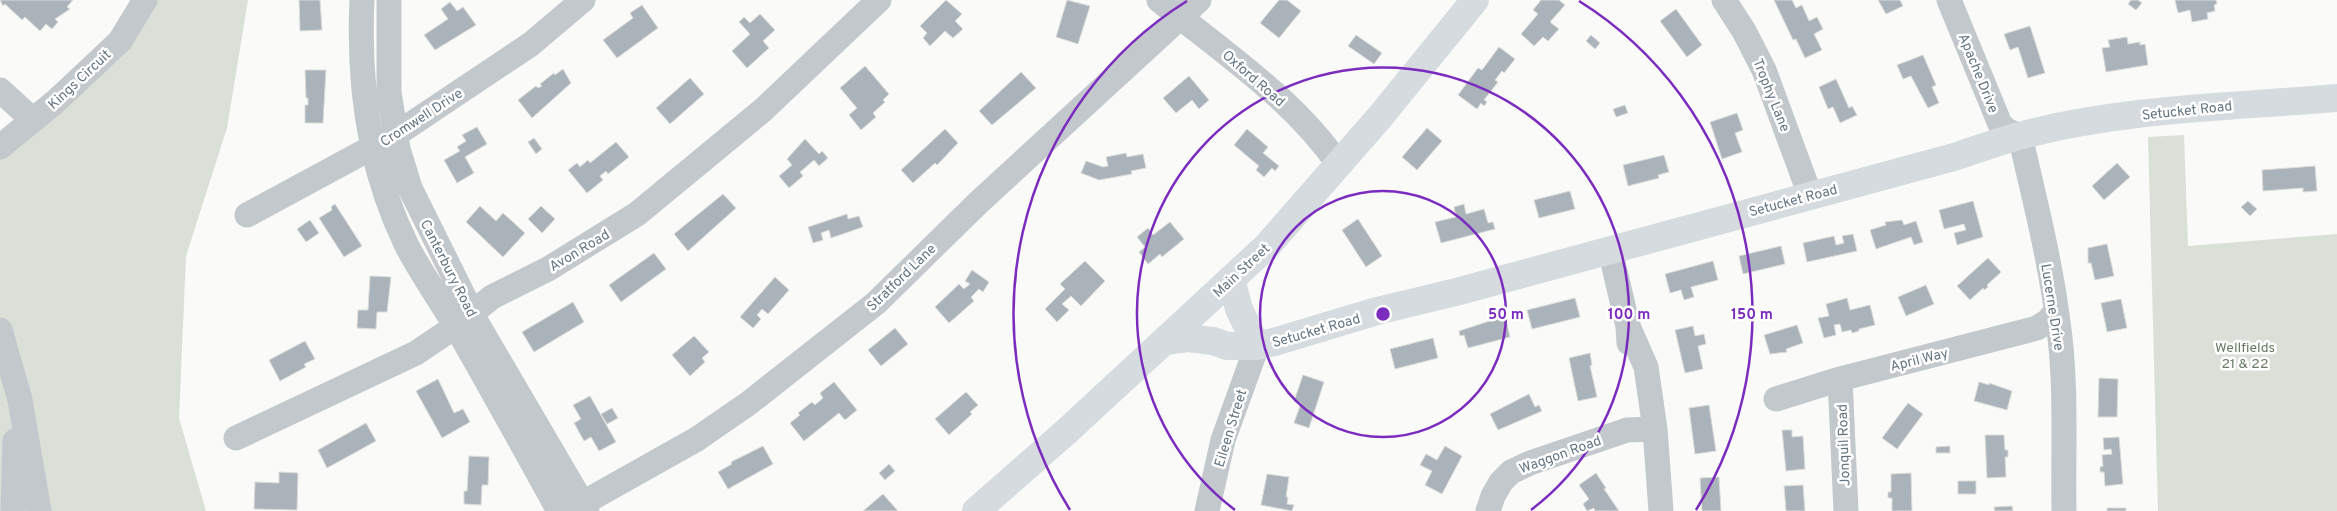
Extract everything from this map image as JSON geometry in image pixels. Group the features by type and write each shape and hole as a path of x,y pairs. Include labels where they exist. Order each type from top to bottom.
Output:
{"main road":[{"name":"Main Street","path":"976,511 1165,341 1299,213 1474,0"},
{"name":"Setucket Road","path":"1165,341 1188,338 1213,341 1227,346 1257,346 1377,311 1954,157 2020,136 2153,113 2236,104 2337,98"},
{"name":"Setucket Road","path":"1231,279 1239,309 1257,346"}],"street":[{"name":"Kings Circuit","path":"0,147 55,102 120,41 145,0"},
{"name":"Canterbury Road","path":"362,0 362,88 372,148 390,206 407,245 464,320 580,509"},
{"name":"Canterbury Road","path":"388,0 389,92 395,135 410,188 464,320 559,511"},
{"name":"Cromwell Drive","path":"247,215 395,135 531,44 583,0"},
{"name":"Avon Road","path":"236,438 416,354 464,320 492,297 548,269 637,214 763,110 879,0"},
{"name":"Oxford Road","path":"1159,0 1246,70 1303,122 1322,141 1339,165"},
{"name":"Stratford Lane","path":"580,509 697,440 749,403 876,303 978,203 1199,0"},
{"name":"Trophy Lane","path":"1724,0 1744,31 1764,70 1810,195"},
{"name":"Apache Drive","path":"1949,0 2000,124 2006,130 2020,136"},
{"path":"0,90 32,120"},
{"name":"Lucerne Drive","path":"2020,136 2056,311 2061,355 2064,511"},
{"path":"1610,250 1628,326 1646,367 1655,429 1661,511"},
{"name":"April Way","path":"1776,399 1840,379 2037,328 2048,321 2056,311"},
{"path":"0,330 9,355 20,400 39,511"},
{"name":"Eileen Street","path":"1207,511 1223,440 1257,346"},
{"path":"9,355 15,411 13,511"},
{"name":"Jonquil Road","path":"1840,379 1846,511"},
{"name":"Waggon Road","path":"1488,511 1493,496 1501,482 1511,472 1530,463 1627,430 1655,429"}],"green space":[{"path":"142,0 248,0 227,128 186,256 179,418 206,511 0,511 0,148 69,91"},
{"name":"Wellfields 21 & 22","path":"2184,135 2188,246 2337,234 2337,511 2158,511 2148,137"}],"building":[{"path":"0,0 73,0 67,7 70,9 55,19 58,22 52,29 46,24 40,31 25,17 22,20 5,4 3,6"},
{"path":"299,0 320,0 322,30 300,31"},
{"path":"946,0 962,14 955,21 963,29 953,38 945,31 930,46 923,38 927,33 920,26"},
{"path":"1067,0 1090,6 1078,44 1056,37"},
{"path":"1279,0 1287,0 1301,11 1279,38 1260,23"},
{"path":"1541,0 1559,0 1565,5 1550,22 1559,29 1548,41 1543,37 1534,46 1521,34 1538,14 1533,10"},
{"path":"1774,0 1792,0 1796,8 1802,5 1809,21 1817,17 1823,29 1814,34 1822,50 1805,58 1796,39 1793,40"},
{"path":"1878,0 1900,0 1903,6 1886,14"},
{"path":"2131,0 2138,0 2142,3 2136,10 2128,4"},
{"path":"2175,0 2216,0 2217,4 2214,5 2215,11 2207,13 2208,19 2192,22 2190,10 2178,13"},
{"path":"450,2 457,11 463,7 476,25 435,50 424,35 448,19 441,9"},
{"path":"642,5 658,28 617,58 603,40 633,18 630,13"},
{"path":"1676,9 1702,45 1687,57 1660,21"},
{"path":"760,14 775,30 763,41 769,48 747,68 732,51 750,34 739,22 744,17 750,23"},
{"path":"2030,26 2045,73 2028,78 2018,47 2010,50 2004,34"},
{"path":"1356,35 1382,53 1374,64 1348,46"},
{"path":"1591,35 1600,43 1595,49 1586,41"},
{"path":"2127,37 2128,44 2140,42 2140,45 2145,44 2148,65 2106,72 2102,48 2110,47 2108,40"},
{"path":"1499,47 1515,59 1504,73 1502,71 1495,80 1498,82 1484,100 1487,102 1484,106 1481,103 1477,109 1458,95 1478,68 1482,70"},
{"path":"1923,55 1936,85 1932,87 1939,103 1928,108 1911,76 1903,79 1897,65"},
{"path":"865,66 889,94 883,100 885,102 873,113 876,117 861,130 849,115 857,108 840,88"},
{"path":"563,69 571,83 532,118 518,100 536,86 538,88 542,86 540,84 554,73 555,75"},
{"path":"305,70 326,70 323,123 305,123 305,105 308,105 308,98 306,98"},
{"path":"1021,72 1036,88 992,125 979,111"},
{"path":"1189,76 1209,100 1199,109 1192,100 1176,113 1163,98"},
{"path":"690,78 704,94 670,124 656,108"},
{"path":"1836,79 1849,108 1852,106 1857,115 1840,123 1833,107 1828,109 1819,87"},
{"path":"1625,105 1628,113 1616,117 1613,109"},
{"path":"1737,113 1743,130 1735,133 1742,152 1722,159 1710,122"},
{"path":"477,127 487,144 465,157 474,173 457,183 444,160 460,151 457,147 466,141 462,135"},
{"path":"1427,128 1442,141 1417,170 1402,157"},
{"path":"945,129 958,143 937,165 935,163 913,183 901,170"},
{"path":"1247,129 1268,147 1263,153 1279,166 1275,171 1272,168 1264,177 1256,170 1259,166 1234,145"},
{"path":"534,138 542,149 536,154 528,142"},
{"path":"805,139 819,154 822,151 828,158 819,166 814,160 800,172 803,176 789,188 779,176 792,165 787,159"},
{"path":"616,142 629,157 608,174 606,171 600,176 603,180 587,193 568,170 577,163 580,167 588,160 590,163"},
{"path":"1126,153 1127,157 1143,154 1146,168 1131,171 1132,174 1099,180 1081,173 1086,161 1103,167 1108,166 1106,157"},
{"path":"1664,155 1669,172 1658,175 1659,178 1628,186 1623,165"},
{"path":"2117,163 2130,177 2104,200 2092,186"},
{"path":"2315,166 2317,191 2303,192 2303,188 2263,191 2262,170"},
{"path":"1570,191 1575,209 1539,218 1534,200"},
{"path":"723,194 736,208 688,251 674,234"},
{"path":"1973,201 1983,237 1957,245 1954,233 1966,230 1964,224 1944,229 1939,210"},
{"path":"2248,201 2257,209 2250,216 2241,207"},
{"path":"335,204 362,246 344,257 319,218 332,210 331,207"},
{"path":"1464,204 1466,214 1484,209 1488,223 1493,222 1495,229 1441,243 1435,222 1456,217 1454,207"},
{"path":"480,206 496,221 503,213 525,233 503,257 466,222"},
{"path":"541,206 555,219 542,233 528,219"},
{"path":"847,214 848,219 859,216 863,227 831,238 829,230 821,233 823,240 813,243 808,227"},
{"path":"1358,219 1382,256 1366,267 1342,230"},
{"path":"310,220 319,233 306,242 297,229"},
{"path":"1902,220 1904,225 1916,221 1923,242 1914,245 1911,237 1876,249 1870,230 1886,225 1885,222"},
{"path":"1170,222 1184,239 1162,257 1160,254 1148,264 1139,252 1145,247 1137,237 1148,228 1153,235"},
{"path":"1853,234 1857,251 1807,262 1803,243 1834,236 1836,245 1844,243 1842,236"},
{"path":"2107,244 2114,276 2095,280 2091,263 2088,263 2088,248"},
{"path":"1781,246 1785,264 1743,274 1739,256"},
{"path":"654,253 666,269 621,302 609,285"},
{"path":"1988,258 2001,272 1987,285 1988,287 1984,290 1983,288 1970,300 1957,286"},
{"path":"1085,261 1105,281 1081,306 1071,296 1062,304 1069,310 1057,322 1045,309 1065,289 1060,284"},
{"path":"1713,261 1718,280 1691,287 1694,297 1684,300 1681,290 1670,293 1665,274"},
{"path":"972,270 989,282 983,292 979,289 971,297 974,301 949,323 935,307 959,284 964,289 970,284 965,281"},
{"path":"370,276 391,277 387,312 377,312 376,329 357,328 358,310 368,310"},
{"path":"775,277 789,290 768,314 762,309 757,315 761,319 753,328 740,317"},
{"path":"1926,285 1934,304 1906,316 1898,297"},
{"path":"1575,298 1580,317 1532,329 1527,310"},
{"path":"1847,298 1850,310 1870,305 1875,325 1852,333 1851,330 1842,332 1840,324 1834,325 1836,335 1824,338 1818,318 1829,316 1826,304"},
{"path":"2121,299 2127,328 2107,332 2101,303"},
{"path":"573,302 584,322 534,352 522,332"},
{"path":"1505,316 1510,337 1468,348 1464,335 1460,336 1459,331"},
{"path":"1797,325 1803,343 1786,349 1787,352 1770,354 1764,335"},
{"path":"1693,326 1695,336 1704,334 1706,344 1698,346 1703,369 1685,373 1675,330"},
{"path":"895,328 908,344 881,366 868,350"},
{"path":"694,336 709,352 702,358 705,362 690,376 672,355"},
{"path":"1433,338 1438,358 1395,369 1390,349"},
{"path":"305,341 315,359 304,364 306,367 280,381 269,360"},
{"path":"1590,353 1592,365 1590,366 1597,397 1578,401 1569,358"},
{"path":"1303,375 1324,382 1309,428 1294,423 1301,403 1294,401"},
{"path":"2099,378 2118,379 2117,417 2098,417"},
{"path":"438,379 454,413 463,409 470,422 442,438 416,391"},
{"path":"834,382 857,410 845,420 839,413 804,441 790,423 800,415 798,413 812,402 815,405 823,398 820,393"},
{"path":"1979,382 1989,385 1989,383 2012,391 2007,410 1974,401"},
{"path":"966,392 978,405 970,412 972,414 949,435 935,419"},
{"path":"1529,394 1535,407 1539,405 1542,411 1498,430 1490,414"},
{"path":"590,396 616,442 599,451 591,437 584,441 574,423 581,419 573,405"},
{"path":"1908,403 1923,414 1897,449 1882,438"},
{"path":"1709,405 1716,451 1695,454 1689,408"},
{"path":"612,408 618,418 607,424 601,414"},
{"path":"366,423 376,441 327,468 318,450"},
{"path":"1782,430 1792,430 1792,437 1803,436 1805,469 1786,471"},
{"path":"1985,435 2004,435 2005,450 2008,450 2008,457 2005,457 2006,477 1987,478"},
{"path":"2119,437 2123,484 2105,486 2104,472 2100,472 2100,467 2103,466 2102,455 2112,454 2111,449 2104,450 2103,438"},
{"path":"763,446 773,464 728,489 718,472 732,464 731,462"},
{"path":"1445,446 1462,456 1442,494 1425,485 1432,471 1420,465 1426,454 1437,460"},
{"path":"1950,446 1950,453 1936,453 1936,447"},
{"path":"469,456 489,457 488,485 482,485 481,505 464,504 464,491 467,491"},
{"path":"889,464 895,471 885,480 879,473"},
{"path":"279,472 298,473 297,510 254,509 255,482 279,483"},
{"path":"1596,473 1619,511 1595,511 1594,508 1587,511 1583,504 1589,499 1579,485"},
{"path":"1911,473 1912,511 1892,511 1892,498 1888,498 1888,492 1891,492 1891,474"},
{"path":"1267,474 1289,477 1286,497 1288,497 1287,504 1294,505 1292,511 1261,505"},
{"path":"1719,477 1721,511 1702,511 1700,478"},
{"path":"1958,481 1976,481 1976,494 1958,494"},
{"path":"1803,485 1805,511 1786,511 1784,486"},
{"path":"883,494 898,511 863,511"},
{"path":"2012,506 2013,511 1995,511 1994,507"},
{"path":"2107,508 2126,508 2126,511 2107,511"}]}
